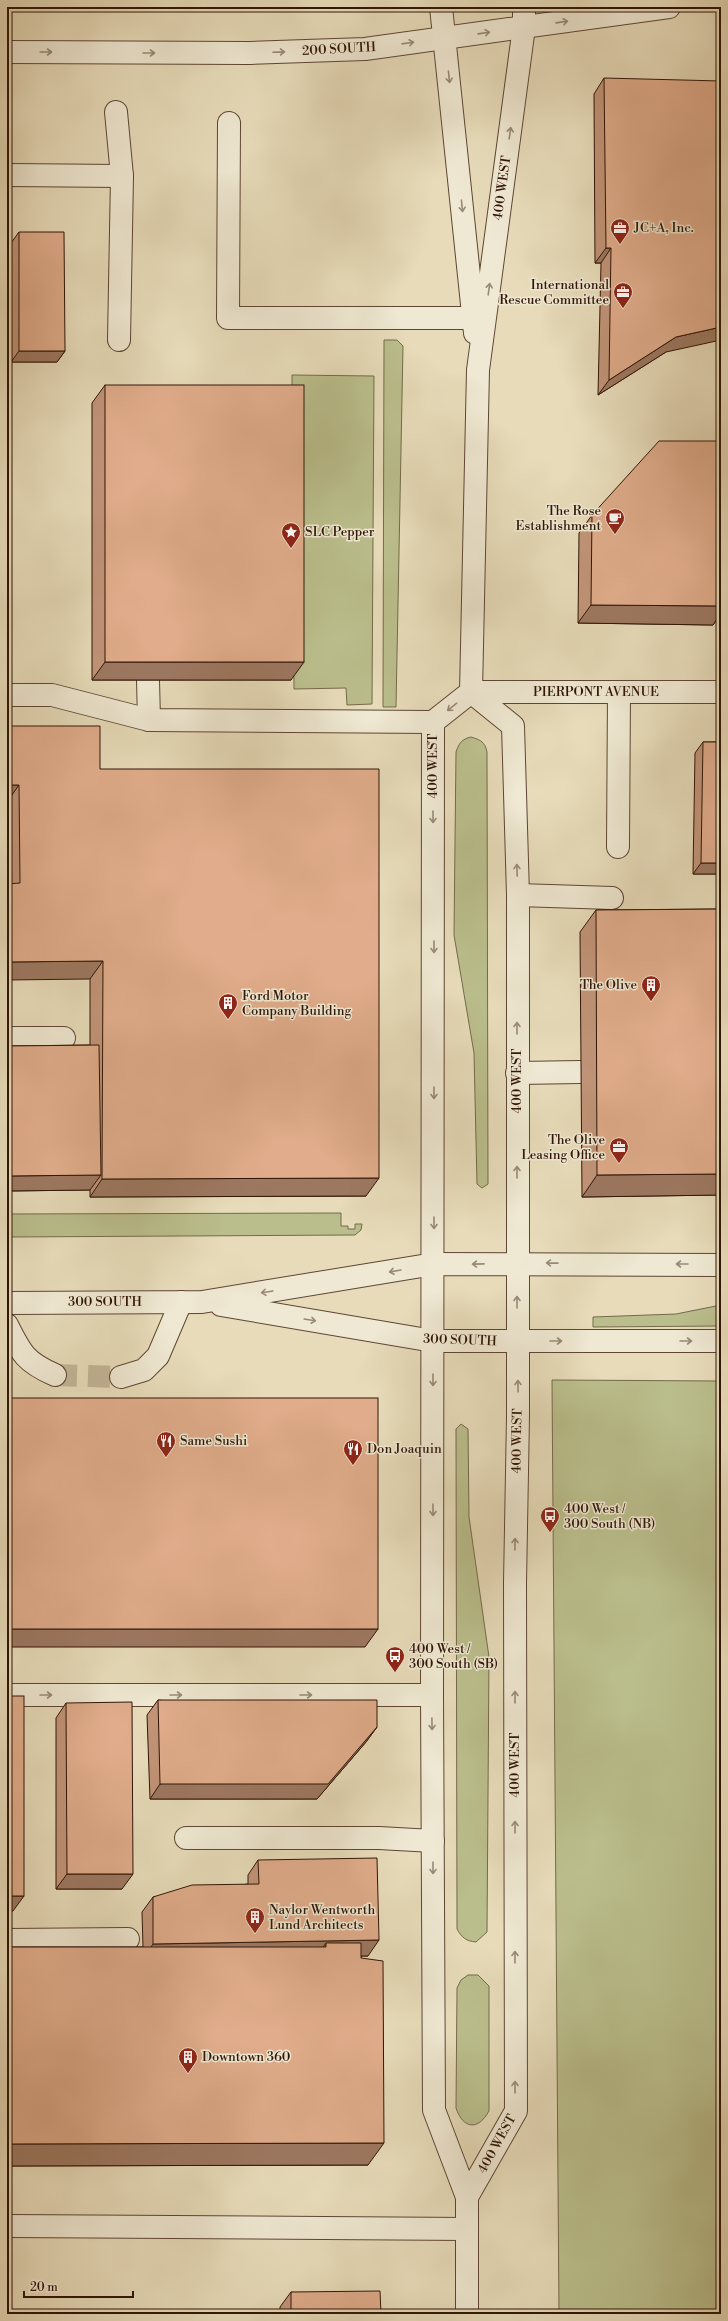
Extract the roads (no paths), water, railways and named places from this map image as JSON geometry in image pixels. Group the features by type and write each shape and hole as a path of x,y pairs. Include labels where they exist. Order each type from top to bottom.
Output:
{"street":[{"name":"400 WEST","path":"441,7 478,370"},
{"name":"200 SOUTH","path":"7,52 250,53 358,50 445,38 524,17 669,7"},
{"name":"400 WEST","path":"471,692 478,370 524,17"},
{"path":"116,112 122,176 119,340"},
{"path":"229,123 228,318 473,318"},
{"path":"7,175 122,176"},
{"path":"148,680 149,720"},
{"name":"400 WEST","path":"467,2314 467,2197 434,2110 432,1695 434,1264 433,722 471,692"},
{"name":"400 WEST","path":"467,2197 516,2111 515,1583 518,895 513,726 471,692"},
{"name":"PIERPONT AVENUE","path":"471,692 721,692"},
{"path":"618,847 619,692"},
{"path":"7,696 52,696 149,720 433,722"},
{"path":"518,895 612,898"},
{"path":"7,1038 64,1038"},
{"path":"517,1073 581,1072"},
{"name":"300 SOUTH","path":"7,1303 192,1302 434,1264 517,1263 721,1265"},
{"path":"121,1377 144,1370 158,1356 192,1302"},
{"name":"300 SOUTH","path":"192,1302 433,1341 721,1341"},
{"path":"7,1325 22,1355 38,1368 55,1375"},
{"path":"7,1695 432,1695"},
{"path":"186,1838 379,1838 433,1841"},
{"path":"7,1940 128,1939"},
{"path":"7,2226 467,2229"}],"tunnel":[{"path":"55,1375 121,1377"}],"place":[{"name":"JC+A, Inc.","path":"620,245"},
{"name":"International Rescue Committee","path":"623,309"},
{"name":"The Rose Establishment","path":"615,535"},
{"name":"SLC Pepper","path":"291,549"},
{"name":"The Olive","path":"651,1002"},
{"name":"Ford Motor Company Building","path":"228,1020"},
{"name":"The Olive Leasing Office","path":"619,1164"},
{"name":"Same Sushi","path":"166,1458"},
{"name":"Don Joaquin","path":"353,1466"},
{"name":"400 West / 300 South (NB)","path":"550,1533"},
{"name":"400 West / 300 South (SB)","path":"395,1673"},
{"name":"Naylor Wentworth Lund Architects","path":"255,1934"},
{"name":"Downtown 360","path":"188,2074"}]}
